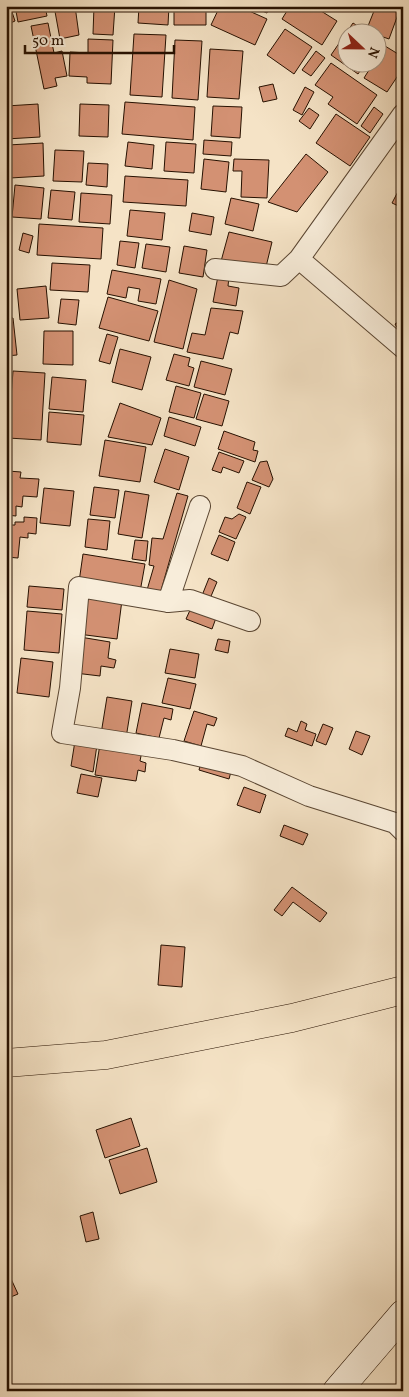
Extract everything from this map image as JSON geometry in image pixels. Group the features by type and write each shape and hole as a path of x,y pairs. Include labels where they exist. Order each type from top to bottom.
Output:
{"main road":[{"path":"6,1063 106,1054 292,1018 403,990"},
{"path":"337,1391 400,1324"}],"street":[{"path":"215,269 281,276 299,259 403,114"},
{"path":"299,259 403,348"},
{"path":"168,602 200,506"},
{"path":"250,621 190,600 168,602 79,587 70,688 62,733 173,750 242,766 309,796 395,823 403,831"}],"building":[{"path":"6,6 10,6 15,21 6,25"},
{"path":"15,6 45,6 47,16 18,22"},
{"path":"54,6 75,6 79,35 60,39"},
{"path":"94,6 115,6 113,35 93,34"},
{"path":"139,6 169,6 168,25 138,23"},
{"path":"174,6 206,6 206,25 174,25"},
{"path":"220,6 238,6 267,19 255,45 211,25"},
{"path":"250,6 270,6 267,13"},
{"path":"290,6 313,6 337,21 322,45 282,19"},
{"path":"376,6 393,6 400,9 389,39 386,38 386,22 370,22"},
{"path":"48,23 54,53 62,51 67,76 55,78 57,86 44,89 31,26"},
{"path":"285,29 312,47 294,74 267,55"},
{"path":"134,34 166,35 162,97 130,95"},
{"path":"88,39 113,40 111,84 87,83 87,77 69,76 70,52 88,53"},
{"path":"175,40 202,41 198,100 172,98"},
{"path":"386,47 403,57 403,68 387,92 364,78 368,72 386,72"},
{"path":"336,48 336,59 331,55"},
{"path":"210,49 243,51 239,99 207,97"},
{"path":"316,51 325,58 311,76 302,70"},
{"path":"331,63 336,66 336,72 344,72 377,95 357,124 328,104 333,97 315,85"},
{"path":"273,84 277,99 263,102 259,87"},
{"path":"305,87 314,92 302,115 293,110"},
{"path":"125,102 195,107 193,140 122,134"},
{"path":"38,104 40,137 6,139 6,106"},
{"path":"80,104 109,105 108,137 79,136"},
{"path":"213,106 242,107 240,138 211,136"},
{"path":"374,107 383,114 370,133 361,126"},
{"path":"309,108 319,115 310,129 299,121"},
{"path":"336,114 370,137 350,166 316,143"},
{"path":"204,140 232,142 231,156 203,154"},
{"path":"128,142 154,145 152,169 125,166"},
{"path":"166,142 196,144 194,173 164,171"},
{"path":"43,143 44,176 10,178 8,145"},
{"path":"55,150 84,151 82,182 53,181"},
{"path":"306,154 328,172 297,212 268,202"},
{"path":"204,159 229,162 226,192 201,189"},
{"path":"234,159 269,160 267,198 241,197 242,171 233,171"},
{"path":"88,163 108,164 107,187 86,185"},
{"path":"125,176 188,180 186,206 123,202"},
{"path":"403,182 403,208 392,203"},
{"path":"15,185 44,188 41,219 12,217"},
{"path":"51,190 75,192 72,220 48,218"},
{"path":"81,193 112,195 110,224 79,222"},
{"path":"231,198 259,204 253,231 225,224"},
{"path":"130,210 165,213 162,240 127,236"},
{"path":"192,213 214,217 211,235 189,231"},
{"path":"39,224 103,228 101,259 37,255"},
{"path":"229,232 272,242 265,271 220,265"},
{"path":"23,233 33,236 29,253 19,250"},
{"path":"120,241 139,243 135,268 117,265"},
{"path":"146,244 170,247 166,272 142,268"},
{"path":"184,246 207,250 203,277 179,273"},
{"path":"52,263 90,265 88,292 50,290"},
{"path":"112,270 161,279 156,304 138,301 140,289 128,287 126,298 107,294"},
{"path":"218,276 229,277 228,286 239,288 236,306 213,302"},
{"path":"169,280 197,289 183,349 154,342"},
{"path":"46,286 49,318 20,320 17,289"},
{"path":"108,297 158,311 149,341 99,328"},
{"path":"61,299 79,300 76,325 58,323"},
{"path":"211,308 243,311 238,334 230,332 223,359 187,352 192,333 205,335"},
{"path":"6,318 13,318 17,355 6,356"},
{"path":"403,319 403,333 401,334 395,324"},
{"path":"44,331 73,331 73,365 43,364"},
{"path":"107,334 118,337 110,364 99,361"},
{"path":"120,349 151,357 142,390 112,382"},
{"path":"174,354 190,358 188,366 194,368 189,386 166,380"},
{"path":"201,361 232,369 225,395 194,387"},
{"path":"13,371 45,373 41,440 8,438"},
{"path":"52,377 86,380 83,412 49,409"},
{"path":"176,386 201,393 194,418 169,412"},
{"path":"204,394 229,401 222,426 196,419"},
{"path":"120,403 161,418 152,445 108,437"},
{"path":"49,412 84,415 81,445 47,442"},
{"path":"169,417 201,427 195,446 164,436"},
{"path":"224,431 255,442 253,450 258,451 255,462 218,449"},
{"path":"105,440 146,447 140,482 99,476"},
{"path":"165,449 189,457 179,490 154,482"},
{"path":"219,452 244,461 239,473 223,467 221,473 212,470"},
{"path":"267,461 273,479 269,487 252,480 260,462"},
{"path":"8,471 21,472 20,478 39,479 37,497 23,496 22,507 16,506 16,516 6,515"},
{"path":"247,482 261,487 250,514 237,508"},
{"path":"94,487 119,490 115,518 90,515"},
{"path":"44,488 74,491 70,526 40,523"},
{"path":"125,491 149,495 142,538 118,534"},
{"path":"177,493 188,496 160,594 147,590 154,566 149,565 152,538 163,539"},
{"path":"239,514 246,517 236,539 219,532 225,517 232,519"},
{"path":"24,517 37,518 36,534 28,533 28,538 20,537 18,558 6,557 6,525 24,522"},
{"path":"88,519 110,521 107,550 85,547"},
{"path":"219,535 235,542 228,561 211,554"},
{"path":"135,540 148,541 146,561 132,559"},
{"path":"83,554 145,564 140,592 79,582"},
{"path":"209,578 217,582 209,601 201,598"},
{"path":"29,586 64,589 62,610 27,607"},
{"path":"83,595 122,600 117,639 78,634"},
{"path":"191,608 216,618 212,629 186,619"},
{"path":"27,611 62,614 59,653 24,650"},
{"path":"80,637 110,642 108,658 116,660 114,668 101,666 100,676 75,673"},
{"path":"218,639 230,641 228,653 215,650"},
{"path":"170,649 199,654 195,678 165,673"},
{"path":"21,658 53,662 49,697 17,693"},
{"path":"168,678 196,684 190,709 162,703"},
{"path":"107,697 132,701 126,738 101,734"},
{"path":"142,703 173,709 171,720 164,718 159,738 136,733"},
{"path":"194,711 217,718 214,726 207,724 201,746 184,741"},
{"path":"301,721 307,724 305,730 316,734 312,746 285,736 288,728 297,732"},
{"path":"323,724 333,728 326,745 316,741"},
{"path":"356,731 370,736 362,755 349,749"},
{"path":"75,741 97,745 93,772 71,766"},
{"path":"100,744 142,751 140,761 146,763 145,772 138,770 136,781 95,775"},
{"path":"202,759 232,768 229,779 199,770"},
{"path":"81,774 102,778 98,797 77,793"},
{"path":"244,787 266,795 260,813 237,805"},
{"path":"284,825 308,834 303,845 280,836"},
{"path":"292,887 327,913 320,922 293,902 282,916 274,910"},
{"path":"6,895 11,895 11,905 6,905"},
{"path":"161,945 185,947 182,987 158,985"},
{"path":"131,1118 140,1146 105,1158 96,1130"},
{"path":"147,1148 157,1182 120,1194 109,1160"},
{"path":"93,1212 99,1239 86,1242 80,1216"},
{"path":"6,1268 18,1294 6,1299"}]}
